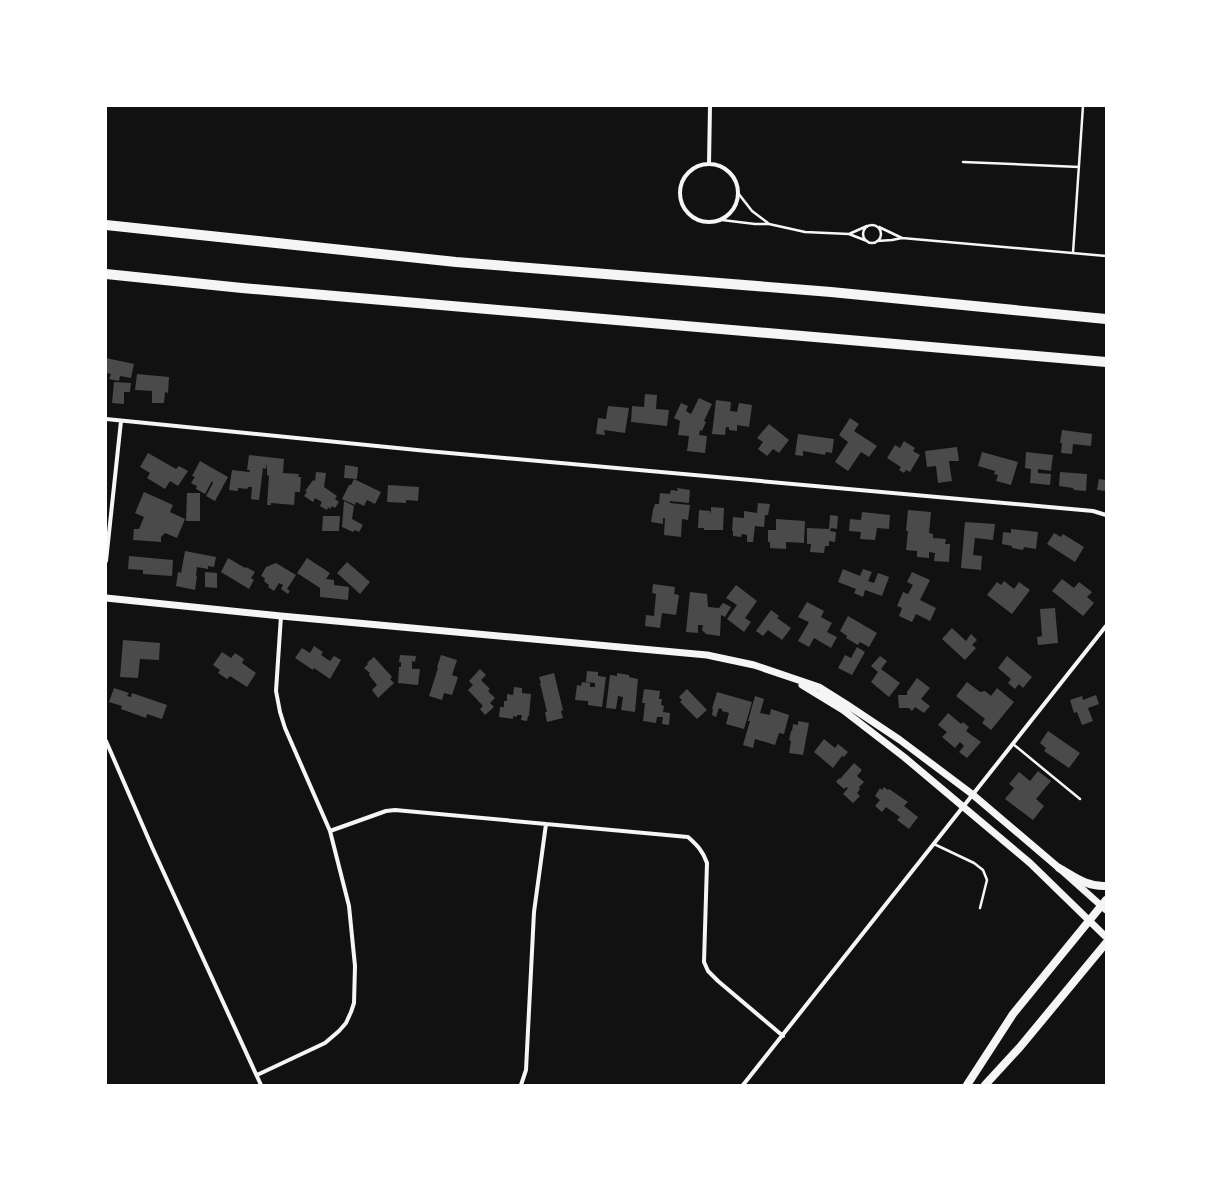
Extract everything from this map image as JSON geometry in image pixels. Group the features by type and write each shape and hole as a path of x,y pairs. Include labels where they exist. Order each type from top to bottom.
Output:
{"highway":[{"path":"106,225 456,262 831,292 1106,319"},
{"path":"106,274 250,289 1106,362"}],"main road":[{"path":"1059,868 1089,885 1106,886"},
{"path":"967,1085 1013,1014 1089,921 1104,905"},
{"path":"985,1085 1020,1047 1106,943"}],"street":[{"path":"709,164 710,106"},
{"path":"709,164 720,166 730,172 736,182 738,193 737,204 731,213 722,220 711,222 700,221 690,215 683,205 680,194 682,183 688,173 698,166 709,164"},
{"path":"106,419 435,452 1093,511 1106,515"},
{"path":"106,561 121,421"},
{"path":"106,598 281,616 707,655 754,665 819,688 900,740 972,794 1104,905"},
{"path":"256,1075 325,1043 339,1031 346,1022 352,1012 354,1003 354,966 349,906 330,831 285,728 276,691 281,616"},
{"path":"743,1085 1106,626"},
{"path":"788,677 844,710 904,757 1030,864 1106,937"},
{"path":"106,741 261,1085"},
{"path":"330,831 386,811 395,810 688,837 698,845 705,856 707,863 704,962 708,971 783,1036"},
{"path":"522,1085 526,1070 534,912 546,824"}],"lane":[{"path":"1073,253 1083,106"},
{"path":"962,162 1079,166"},
{"path":"738,193 752,211 768,224"},
{"path":"722,220 768,224 805,232 849,234 872,243 902,238 1106,256"},
{"path":"849,234 872,225 902,238"},
{"path":"867,226 864,231 864,236 867,241"},
{"path":"878,227 881,231 881,237 878,241"},
{"path":"1012,744 1080,799"},
{"path":"934,844 974,863 983,870 988,880 980,908"}],"building":[{"path":"106,358 134,364 131,378 120,376 119,381 109,379 111,374 106,373"},
{"path":"137,374 169,377 168,393 165,392 164,403 152,403 152,391 135,390"},
{"path":"114,382 131,383 130,392 124,392 124,404 112,403"},
{"path":"645,394 657,395 656,409 669,410 667,426 631,422 632,406 644,407"},
{"path":"699,398 712,404 704,421 706,422 702,431 700,430 699,435 707,436 705,453 687,451 689,436 678,435 680,421 674,418 681,403 688,406 686,411 691,414"},
{"path":"716,400 731,402 730,411 737,412 739,403 752,405 749,427 737,425 737,431 729,430 729,427 726,427 725,435 712,434"},
{"path":"608,406 629,408 625,433 604,430 605,435 596,434 598,418 606,419"},
{"path":"850,418 859,424 854,431 877,446 869,457 861,452 848,471 835,462 848,442 839,435"},
{"path":"769,424 789,440 779,453 773,449 767,456 758,449 763,442 757,438"},
{"path":"1062,430 1092,434 1091,446 1073,444 1072,454 1061,453 1062,443 1060,443"},
{"path":"798,434 834,439 832,453 826,452 825,455 803,451 803,456 795,455"},
{"path":"904,441 915,448 913,451 920,455 910,472 906,470 904,473 899,470 901,467 887,458 895,445 900,448"},
{"path":"957,447 959,461 949,461 952,481 938,483 936,466 927,467 925,451"},
{"path":"982,452 1018,462 1011,485 996,481 998,475 994,474 995,471 978,466"},
{"path":"1026,452 1053,455 1051,471 1038,469 1038,473 1051,474 1050,485 1030,483 1031,469 1025,468"},
{"path":"148,453 176,469 179,466 188,471 178,486 170,481 165,489 147,478 150,473 140,467"},
{"path":"249,455 284,459 283,473 299,474 298,477 301,477 300,492 295,492 294,505 271,503 271,505 267,505 269,476 267,475 267,463 266,469 263,468 259,500 251,499 252,487 248,487 247,489 238,488 238,491 229,490 232,470 249,472 250,470 247,470"},
{"path":"200,461 228,477 215,501 206,496 213,483 212,481 205,494 196,489 197,486 191,483 195,477 192,476"},
{"path":"345,465 358,467 357,479 344,478"},
{"path":"316,472 326,473 324,487 337,496 335,499 339,502 335,508 332,506 330,509 328,507 327,510 320,506 322,502 315,498 313,502 304,496 307,492 305,491 313,480 315,481"},
{"path":"1060,472 1087,474 1086,491 1074,490 1073,488 1059,486"},
{"path":"354,479 381,492 375,504 367,500 364,506 356,502 355,505 342,499 349,485 351,485"},
{"path":"1099,479 1106,480 1106,491 1097,490"},
{"path":"388,485 419,487 418,501 406,500 406,503 387,502"},
{"path":"677,488 690,490 689,503 670,501 670,503 690,505 688,520 682,519 681,537 664,535 665,518 663,518 663,524 651,522 655,504 659,504 660,493 670,494 671,490 678,491"},
{"path":"144,492 173,505 170,512 185,519 177,538 165,533 161,537 161,542 133,540 134,529 139,529 144,517 135,513"},
{"path":"187,493 200,493 200,521 186,521"},
{"path":"344,501 354,506 352,519 363,525 359,532 355,530 353,532 342,527"},
{"path":"758,503 770,504 768,515 765,515 764,527 755,526 753,542 747,542 747,535 742,534 741,537 733,536 733,517 744,518 744,511 757,513"},
{"path":"711,507 724,508 723,530 704,530 704,528 698,528 699,510 710,511 711,514"},
{"path":"908,510 931,512 929,533 933,534 933,538 946,539 945,544 950,544 949,562 934,561 935,553 929,552 929,558 917,557 917,551 906,550"},
{"path":"862,512 890,515 889,529 877,528 875,540 860,539 861,532 849,531 850,519 861,520"},
{"path":"830,515 838,516 837,529 831,528 830,531 836,532 835,542 829,541 829,546 825,546 824,553 810,552 811,544 807,544 807,528 829,529"},
{"path":"323,516 340,516 339,531 322,531"},
{"path":"776,519 805,521 804,543 786,542 786,549 770,548 770,542 768,542 768,530 776,530"},
{"path":"965,522 995,524 993,540 975,538 973,555 982,556 981,570 961,568"},
{"path":"1011,529 1038,532 1036,549 1024,547 1023,550 1002,544 1003,532 1011,533"},
{"path":"1054,533 1061,537 1063,534 1084,547 1075,562 1047,544"},
{"path":"185,551 216,557 214,567 208,566 208,569 197,567 195,590 176,586 178,572 181,573"},
{"path":"129,556 173,560 172,576 143,574 143,570 128,569"},
{"path":"228,558 255,572 251,578 254,580 249,589 221,572"},
{"path":"307,558 330,573 326,579 334,580 334,585 349,587 348,600 320,597 320,588 297,573"},
{"path":"347,562 370,582 360,594 337,573"},
{"path":"276,563 296,575 287,589 290,591 288,594 281,589 283,585 279,583 274,591 268,587 269,585 264,581 265,578 261,576 266,567"},
{"path":"843,569 860,576 863,569 872,572 868,581 874,583 878,573 889,577 882,596 865,590 863,597 854,593 856,589 838,582"},
{"path":"205,572 217,573 217,588 205,587"},
{"path":"912,572 930,580 920,600 936,608 930,621 916,614 912,622 899,616 902,608 897,606 903,592 908,594 913,585 907,582"},
{"path":"1062,579 1074,588 1079,582 1092,592 1087,597 1094,603 1083,616 1052,591"},
{"path":"1004,581 1014,589 1019,582 1030,590 1012,614 987,595 997,582 1001,585"},
{"path":"653,584 675,587 674,594 679,595 676,615 662,613 660,628 645,626 646,615 654,616 656,594 652,593"},
{"path":"736,585 757,601 745,618 751,622 744,632 727,619 737,605 726,598"},
{"path":"690,592 707,594 708,607 719,608 723,603 731,607 725,617 721,615 720,636 706,634 702,630 703,625 698,625 698,633 686,632"},
{"path":"807,602 824,611 821,617 832,623 827,632 837,637 831,648 814,638 809,647 798,641 809,622 798,617"},
{"path":"1055,608 1058,643 1038,645 1037,637 1042,636 1040,609"},
{"path":"771,610 779,616 777,618 791,628 782,640 768,630 763,636 756,631"},
{"path":"848,616 877,633 869,647 860,642 858,645 846,638 847,636 840,631"},
{"path":"952,628 966,641 971,634 977,640 972,645 976,648 965,660 942,639"},
{"path":"123,640 160,643 159,660 140,659 138,678 120,677"},
{"path":"314,646 323,652 321,655 330,661 334,656 341,660 330,679 314,668 313,670 295,658 302,648 310,653"},
{"path":"857,647 865,652 852,675 838,668 845,655 851,658"},
{"path":"222,652 231,658 235,653 244,659 242,663 256,673 247,687 230,676 227,679 218,673 220,670 213,665"},
{"path":"400,655 416,656 415,662 412,661 412,669 420,669 418,685 398,683 399,667 401,667 401,662 399,662"},
{"path":"441,655 457,660 452,675 458,677 452,695 444,693 442,700 429,696"},
{"path":"880,656 887,661 881,669 900,683 889,697 871,682 878,672 871,666"},
{"path":"1007,656 1032,677 1023,688 1019,684 1015,689 1008,683 1011,679 998,668"},
{"path":"374,657 392,677 390,679 394,683 378,698 372,690 377,685 369,675 370,673 364,668"},
{"path":"480,669 486,675 481,680 490,689 488,691 495,698 490,703 494,707 485,715 480,709 483,706 468,690 473,685 469,681"},
{"path":"587,671 598,672 598,676 606,677 602,707 588,705 588,701 575,700 577,685 581,686 582,682 590,683 590,687 595,687 595,683 586,682"},
{"path":"554,673 563,710 561,711 563,718 547,722 545,712 547,712 539,677"},
{"path":"617,673 629,675 629,677 638,679 635,712 621,710 623,697 618,696 616,709 606,708 610,675 617,676"},
{"path":"917,678 930,688 921,699 930,706 924,713 915,707 912,711 909,708 899,708 898,695 907,695 907,692"},
{"path":"967,682 980,692 985,691 991,696 997,688 1014,702 991,730 982,723 985,719 956,696"},
{"path":"514,687 522,688 522,693 531,694 529,716 527,721 521,720 522,715 517,715 517,717 513,716 513,719 499,717 500,707 504,707 504,701 507,701 507,694 513,695"},
{"path":"114,688 129,693 127,696 131,697 132,693 167,705 162,719 147,714 146,718 121,709 122,706 109,702"},
{"path":"644,689 660,691 659,699 662,699 661,705 664,706 663,712 670,713 669,725 662,724 663,717 657,717 656,723 643,721 645,703 642,703"},
{"path":"687,689 707,710 697,719 680,702 682,700 679,697"},
{"path":"717,692 752,702 744,729 726,724 729,713 722,711 722,709 719,708 716,717 712,715 712,709"},
{"path":"1096,695 1099,704 1088,708 1093,721 1082,725 1077,712 1074,713 1070,700 1082,696 1083,700"},
{"path":"755,696 764,699 760,713 770,715 771,709 789,715 784,734 779,733 775,745 755,739 753,748 743,745"},
{"path":"948,713 961,724 963,722 969,727 966,731 981,742 967,758 959,752 964,746 960,742 955,748 942,737 947,732 938,725"},
{"path":"798,721 809,723 803,755 789,753 791,731 793,724 798,725"},
{"path":"1048,731 1080,753 1069,768 1044,751 1046,748 1040,743"},
{"path":"824,739 835,748 838,744 848,752 844,757 842,756 833,768 814,752"},
{"path":"854,763 862,770 857,776 864,782 859,787 860,789 857,793 860,796 853,803 843,794 848,788 846,787 844,789 836,782"},
{"path":"1038,771 1051,781 1036,799 1044,806 1033,820 1005,799 1014,788 1009,784 1019,772 1030,781"},
{"path":"884,787 908,802 904,806 918,817 909,829 897,820 900,817 886,807 882,812 875,806 880,800 875,796 880,788 882,790"}]}
